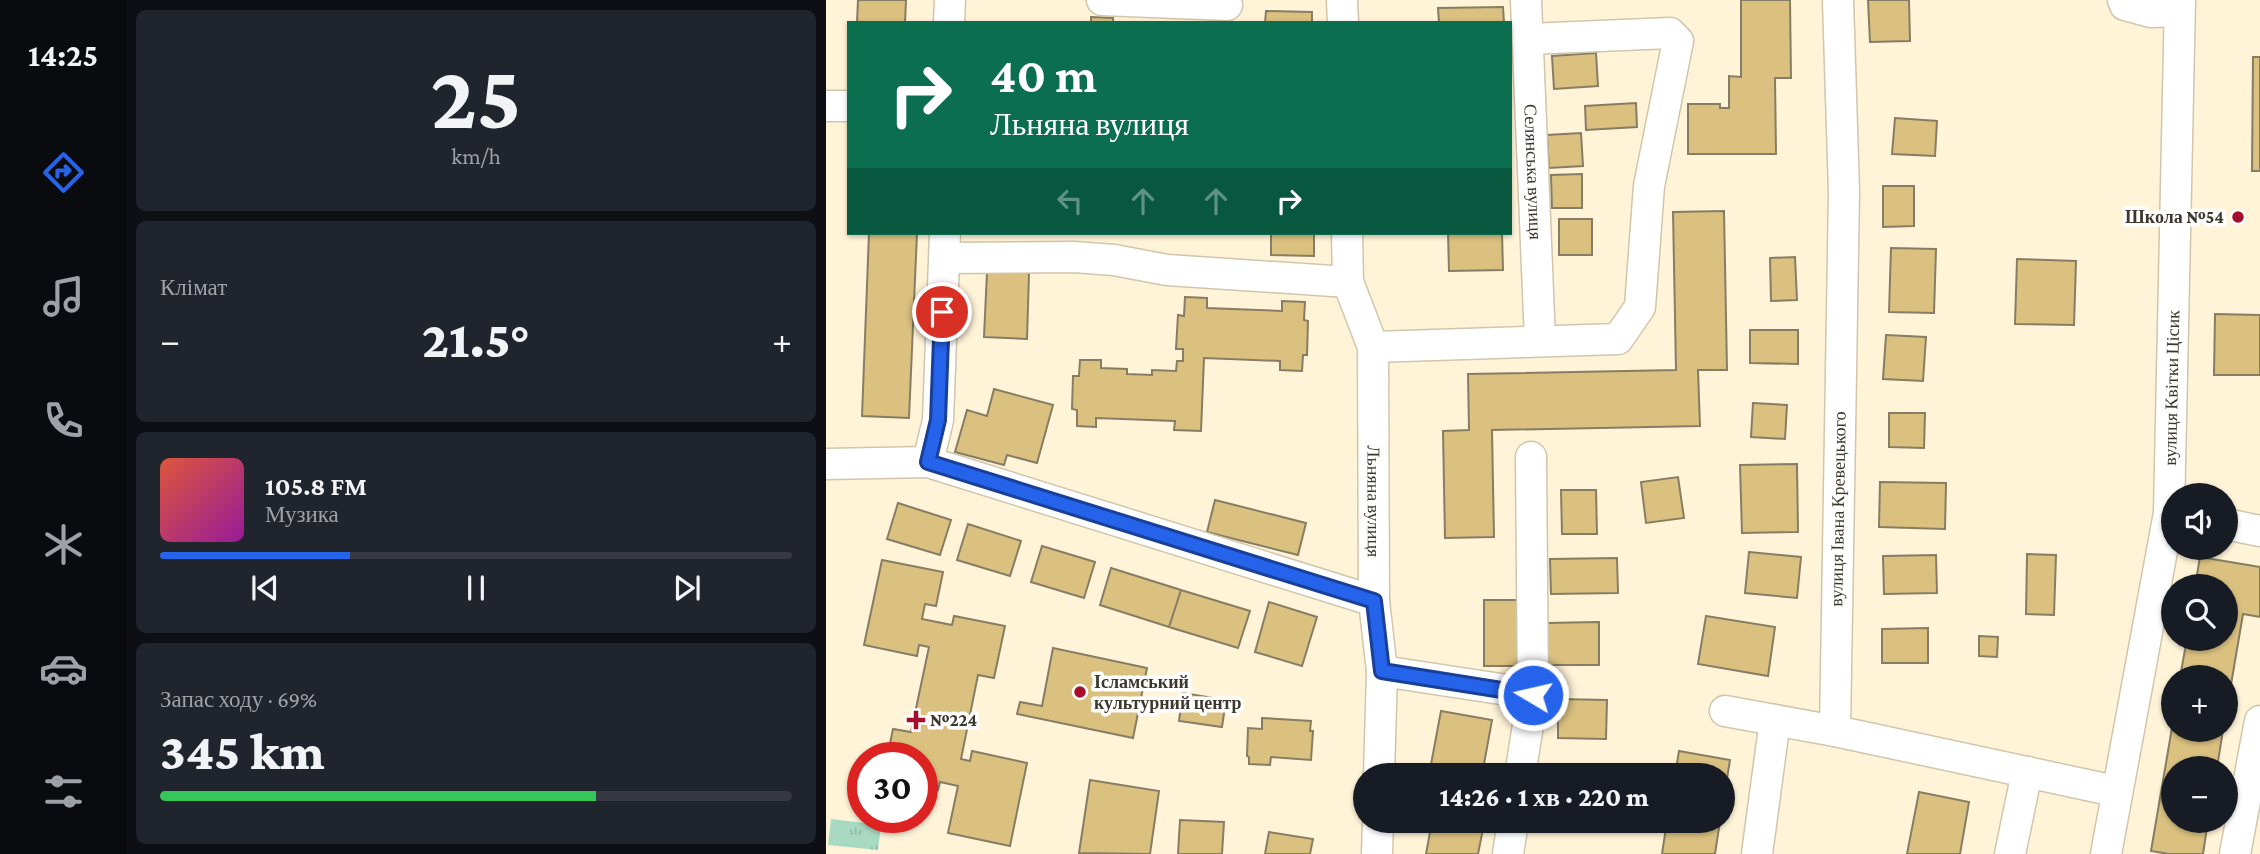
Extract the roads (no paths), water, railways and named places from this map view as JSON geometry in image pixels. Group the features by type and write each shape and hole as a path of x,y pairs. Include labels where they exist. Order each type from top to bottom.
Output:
{"street":[{"path":"949,21 950,0"},
{"path":"1102,0 1227,5"},
{"path":"1342,0 1343,21"},
{"name":"Селянська вулиця","path":"1526,0 1540,341"},
{"name":"вулиця Івана Кревецького","path":"1835,731 1844,192 1838,0"},
{"path":"2123,0 2125,5 2151,12 2180,6"},
{"name":"вулиця Квітки Цісик","path":"2172,483 2180,6"},
{"path":"1373,347 1618,339 1640,307 1649,186 1678,41 1670,33 1528,38"},
{"path":"826,106 847,106"},
{"name":"Льняна вулиця","path":"1347,235 1349,282 1373,347 1374,601 1382,671 1379,763"},
{"path":"928,462 938,420 945,245 1114,260 1167,270 1349,282"},
{"path":"1522,763 1533,695 1531,457"},
{"path":"826,464 928,462 1374,601"},
{"path":"2238,526 2260,531"},
{"name":"вулиця Квітки Цісик","path":"2105,854 2162,560"},
{"path":"1382,671 1533,695"},
{"path":"1725,711 1835,731 2116,790"},
{"path":"1757,854 1775,720"},
{"path":"2235,854 2260,720"},
{"path":"2010,854 2027,772"},
{"path":"1377,854 1378,833"},
{"path":"1508,854 1511,833"}],"place":[{"name":"Школа №54","path":"2238,217"},
{"name":"Ісламський культурний центр","path":"1080,692"},
{"name":"№224","path":"916,720"}]}
